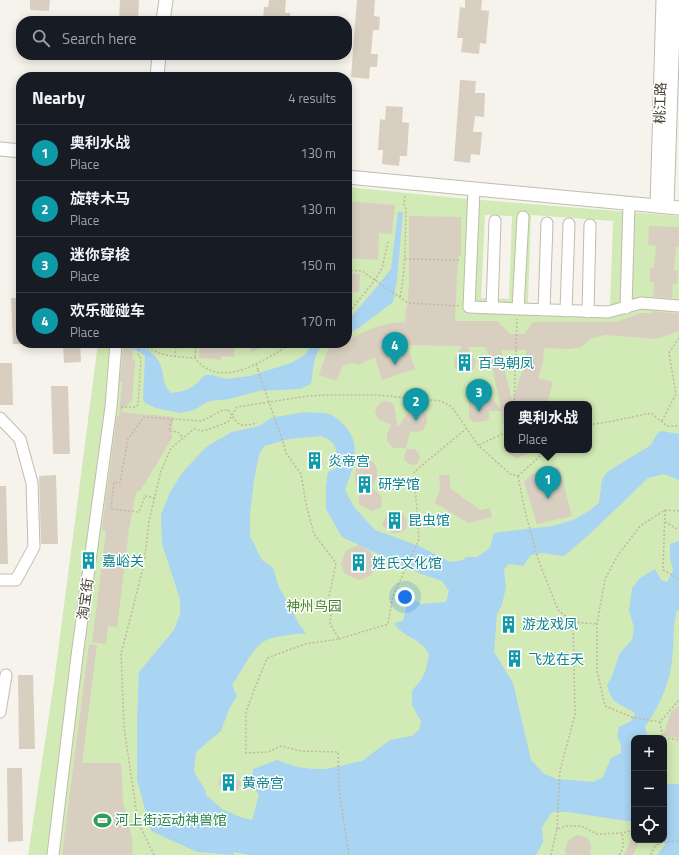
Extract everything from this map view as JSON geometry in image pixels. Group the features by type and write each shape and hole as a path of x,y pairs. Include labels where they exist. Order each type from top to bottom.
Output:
{"street":[{"path":"164,16 166,0"},
{"name":"桃江路","path":"663,0 668,207"},
{"name":"桃江路","path":"668,207 674,0"},
{"path":"157,72 159,60"},
{"path":"0,149 16,151"},
{"path":"352,178 668,207"},
{"path":"474,189 469,307 608,312 641,303 679,306"},
{"path":"626,308 629,204"},
{"path":"518,309 523,217"},
{"path":"492,308 495,221"},
{"path":"544,310 547,223"},
{"path":"566,311 569,224"},
{"path":"588,312 590,225"},
{"name":"淘宝街","path":"53,855 77,656 111,407 116,348"},
{"path":"0,418 20,439 32,482 34,547 16,580 0,580"},
{"path":"0,712 6,675"}],"path":[{"path":"400,297 404,280 406,210 404,205 406,183"},
{"path":"352,309 375,280 382,268 388,242"},
{"path":"405,259 471,260"},
{"path":"352,270 362,271 408,303 459,306 469,300"},
{"path":"514,401 518,309"},
{"path":"662,421 676,394 669,353 679,338"},
{"path":"111,407 135,408 138,405 142,359 138,354 139,348"},
{"path":"147,348 159,354 175,357 195,358"},
{"path":"175,357 176,348"},
{"path":"196,348 195,358 210,372 231,373 256,364 284,348"},
{"path":"256,364 286,453 301,474 306,504 314,534 336,563 329,597 332,613 330,624 339,639"},
{"path":"154,855 138,822 124,727 121,654 144,564 149,520 162,471 171,448 194,429 204,431 228,422 237,407 308,396 377,395 441,401 452,407 478,445 510,474 518,476"},
{"path":"155,498 145,496 139,512 111,509 114,482 120,483 128,439 144,417 202,421 223,410 228,410 238,424 245,426 257,424"},
{"path":"592,424 651,413 667,426 679,426"},
{"path":"171,420 169,431 178,432 183,438"},
{"path":"349,855 339,790 338,752 301,751 281,746 268,752 246,753 246,711 267,658 305,644 339,639 388,624 393,596 419,539 414,472 467,428"},
{"path":"478,445 504,433"},
{"path":"518,476 544,453"},
{"path":"518,476 538,559 558,610 572,622 597,624"},
{"path":"660,722 632,717 605,706 597,670 597,624 605,579 618,554 640,526 664,510 679,511"},
{"path":"664,510 663,570 679,579"},
{"path":"664,522 679,530"},
{"path":"551,855 557,829 560,770 575,715 572,622"},
{"path":"660,722 679,700"},
{"path":"660,722 662,735"},
{"path":"667,738 679,740"},
{"path":"557,829 567,826 581,826 596,834 622,833 631,831"},
{"path":"619,855 623,851 622,833"},
{"path":"667,842 679,841"},
{"path":"651,855 655,846 660,843"}],"green space":[{"name":"神州鸟园","path":"352,188 457,198 679,216 679,855 28,855 55,675 97,348 352,348","holes":["485,215 512,216 509,299 481,298","531,215 613,221 610,306 528,304"]}],"water":[{"path":"398,212 403,212 397,280 393,302 352,331 352,315 391,269"},
{"path":"123,348 145,348 153,354 159,361 165,385 171,393 190,388 205,375 212,375 225,379 250,376 291,363 305,355 310,348 320,348 315,358 311,384 300,389 259,391 229,399 209,401 194,410 180,413 156,408 145,403 143,398 145,356 139,351"},
{"path":"304,412 326,413 337,419 350,432 355,448 355,457 351,474 345,490 354,507 375,530 419,546 450,562 463,560 466,557 477,557 490,548 494,533 553,526 575,519 599,503 602,480 607,472 651,445 657,434 661,431 679,434 679,480 664,474 648,478 593,531 564,556 542,553 531,555 523,566 509,564 504,569 506,587 502,605 497,614 494,652 513,683 531,760 544,774 557,779 593,782 603,777 611,758 621,753 621,745 617,736 619,727 631,721 635,713 614,700 607,685 612,676 620,653 632,640 634,627 629,611 632,588 640,578 655,569 661,580 667,582 673,571 670,557 670,544 679,541 679,611 677,610 675,620 672,661 668,681 661,700 645,727 647,735 631,735 631,822 568,812 552,812 542,827 543,842 536,855 250,855 234,852 233,855 197,852 151,831 137,780 139,672 174,630 180,614 180,599 162,544 161,515 170,492 183,472 206,447 232,432 259,426 271,418","holes":["321,436 331,442 336,448 337,457 336,468 328,472 326,509 342,537 421,574 442,581 449,591 446,602 421,604 414,600 407,603 403,621 394,623 402,632 417,641 429,654 426,670 421,680 412,691 412,705 421,722 419,730 412,736 390,740 362,761 327,769 314,769 297,767 277,760 253,769 251,783 259,795 252,820 240,817 222,809 206,795 205,789 194,771 196,752 221,731 229,709 237,696 232,685 258,646 272,638 306,633 299,624 279,587 273,568 262,560 250,536 250,513 259,455 264,446 289,439"]},
{"path":"667,784 679,784 679,855 657,855 665,845 665,843 667,843"}],"building":[{"path":"30,0 50,0 49,11 30,10"},
{"path":"120,0 139,0 138,16 119,16"},
{"path":"269,0 286,0 285,13 290,13 290,16 263,16 264,7 268,7"},
{"path":"357,0 375,0 374,16 380,17 379,30 373,30 371,54 378,54 377,67 370,67 369,79 352,77"},
{"path":"465,0 482,0 481,10 489,11 486,44 480,43 479,54 461,52 463,38 457,38 460,7 465,8"},
{"path":"460,80 476,81 475,93 485,93 484,117 475,116 473,132 482,132 480,155 471,154 470,163 454,161"},
{"path":"386,106 403,107 402,122 409,123 407,156 400,156 399,166 382,164 383,150 378,150 380,119 385,120"},
{"path":"352,201 395,205 392,234 379,233 378,260 352,258"},
{"path":"409,216 461,217 461,256 458,256 455,321 498,321 510,334 524,334 533,322 616,322 640,313 652,313 652,311 679,314 679,331 656,339 605,335 590,339 581,347 570,349 544,348 543,363 538,378 553,382 548,401 512,401 504,401 503,424 501,411 489,411 489,418 486,421 473,422 469,418 469,397 472,392 486,392 501,409 490,357 485,347 467,347 476,361 474,369 468,373 461,373 455,368 454,365 455,358 462,346 407,345 415,369 382,380 375,357 358,365 352,363 343,366 336,381 319,375 328,349 352,348 352,338 373,328 393,323 405,322 409,283","holes":["502,350 526,350 526,360 512,401 502,359"]},
{"path":"649,226 679,227 679,247 676,247 674,270 678,270 677,284 673,284 672,298 653,297 654,282 650,282 650,268 654,268 656,246 648,245"},
{"path":"352,273 360,274 359,292 352,292"},
{"path":"11,298 16,298 16,344 13,344"},
{"path":"63,348 80,348 81,362 64,363"},
{"path":"133,348 132,357 135,361 132,401 120,412 174,417 171,435 173,436 141,490 136,492 129,529 117,627 108,626 106,644 92,642 106,531 102,530 117,416 119,416 122,382 120,381 124,349"},
{"path":"200,348 235,348 234,357 221,356 221,360 199,358"},
{"path":"250,348 260,348 252,352"},
{"path":"0,363 12,363 13,405 0,405"},
{"path":"51,386 68,386 70,454 53,454"},
{"path":"385,401 392,403 394,406 398,427 410,410 421,410 426,415 427,423 423,430 416,432 410,431 406,448 392,447 387,441 387,434 391,425 378,419 375,412 377,406"},
{"path":"407,449 414,449 418,452 420,457 417,464 412,465 405,461 404,456"},
{"path":"508,453 530,453 517,458"},
{"name":"炎帝宫","path":"312,454 318,454 323,459 321,468 318,470 312,470 307,465 307,459"},
{"name":"研学馆","path":"367,460 373,462 377,468 377,476 372,487 382,497 381,507 373,511 361,506 359,502 359,494 362,490 355,481 356,469 361,462"},
{"path":"559,467 572,516 537,524 524,482 532,474"},
{"path":"56,475 58,544 41,544 39,476"},
{"path":"439,475 450,475 450,488 480,510 490,508 492,517 468,523 435,503 440,488"},
{"path":"0,486 6,486 8,564 0,564"},
{"name":"昆虫馆","path":"391,511 398,511 403,514 407,522 406,529 400,533 393,533 386,529 382,524 388,513"},
{"name":"姓氏文化馆","path":"359,545 370,551 376,563 371,575 360,580 345,574 341,564 346,550"},
{"name":"游龙戏凤","path":"506,616 512,616 516,620 516,626 512,630 506,630 502,626 502,620"},
{"name":"河上街运动神兽馆","path":"89,644 97,645 82,763 121,763 123,802 132,838 133,855 63,855"},
{"name":"飞龙在天","path":"512,651 518,651 522,655 522,661 518,665 512,665 508,661 508,655"},
{"path":"18,675 33,675 35,749 19,749"},
{"path":"679,706 679,738 663,735 671,712"},
{"path":"7,768 22,768 23,841 8,842"},
{"name":"黄帝宫","path":"221,775 241,781 238,791 218,785"},
{"path":"579,835 587,838 589,841 591,845 590,855 566,855 565,849 568,841 574,836"},
{"path":"631,840 631,843 639,843 633,855 624,855"}],"place":[{"name":"百鸟朝凤","path":"465,363"},
{"name":"欢乐碰碰车","path":"395,365"},
{"name":"迷你穿梭","path":"479,412"},
{"name":"旋转木马","path":"416,421"},
{"name":"炎帝宫","path":"315,461"},
{"name":"研学馆","path":"365,484"},
{"name":"奥利水战","path":"548,499"},
{"name":"昆虫馆","path":"395,520"},
{"name":"嘉峪关","path":"89,561"},
{"name":"姓氏文化馆","path":"359,563"},
{"name":"游龙戏凤","path":"509,624"},
{"name":"飞龙在天","path":"515,659"},
{"name":"黄帝宫","path":"229,783"},
{"name":"河上街运动神兽馆","path":"102,820"}]}
